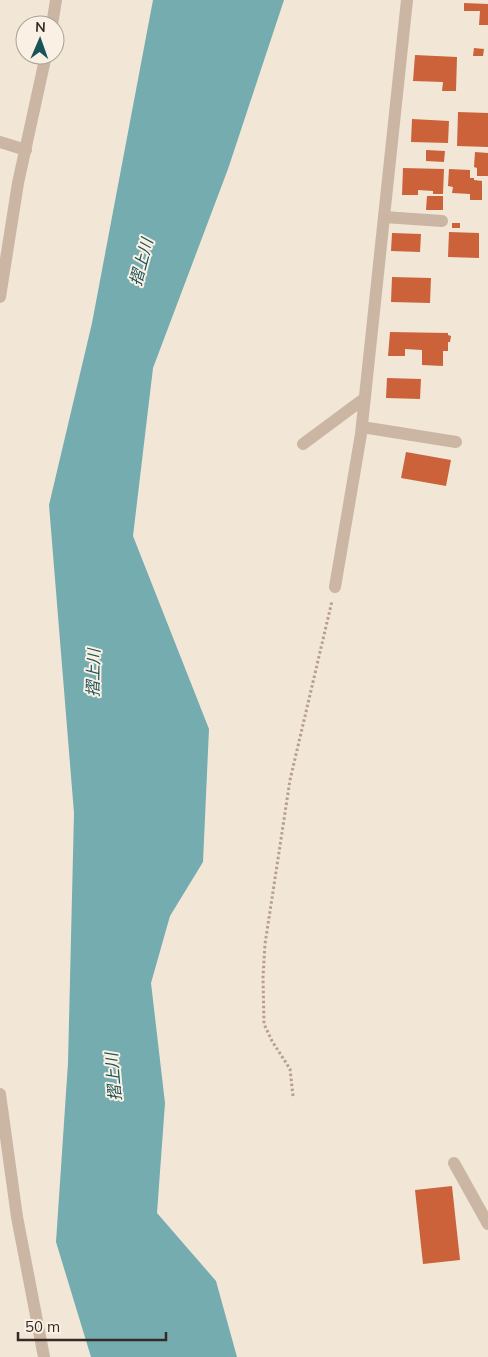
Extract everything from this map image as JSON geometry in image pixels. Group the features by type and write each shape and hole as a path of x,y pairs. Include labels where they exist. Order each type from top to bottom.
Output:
{"street":[{"path":"54,15 56,0"},
{"path":"335,587 362,427 407,0"},
{"path":"0,297 18,183 44,65"},
{"path":"0,142 26,150"},
{"path":"384,216 442,221"},
{"path":"303,444 365,398"},
{"path":"362,427 456,442"},
{"path":"0,1094 3,1143 44,1357"},
{"path":"454,1163 488,1224"}],"path":[{"path":"293,1096 290,1069 272,1041 264,1024 263,976 265,944 290,780 335,587"}],"water":[{"name":"摺上川","path":"153,0 284,0 228,169 153,368 133,536 209,729 203,862 170,916 151,983 165,1103 157,1213 216,1281 237,1357 91,1357 56,1242 68,1063 74,813 49,505 92,323"}],"building":[{"path":"464,3 488,4 488,25 479,25 480,11 464,11"},
{"path":"474,48 484,49 483,56 473,56"},
{"path":"415,55 457,57 456,91 442,91 443,82 413,81"},
{"path":"458,112 488,113 488,147 457,146"},
{"path":"412,119 449,121 448,143 411,142"},
{"path":"426,150 445,151 444,162 426,161"},
{"path":"475,152 488,153 488,176 477,176 477,168 474,167"},
{"path":"403,168 444,169 443,194 433,194 433,191 418,190 418,195 402,195"},
{"path":"449,169 470,170 470,178 482,181 482,200 470,200 470,194 452,193 453,187 448,186"},
{"path":"427,196 443,196 443,210 426,210"},
{"path":"452,223 460,223 460,228 452,228"},
{"path":"449,232 479,233 479,258 448,257"},
{"path":"392,233 421,234 420,252 391,251"},
{"path":"392,277 431,278 430,303 391,302"},
{"path":"390,332 448,333 451,336 450,342 448,342 448,351 443,351 443,366 422,365 422,350 405,349 405,356 388,356"},
{"path":"387,378 421,379 420,399 386,398"},
{"path":"406,452 451,460 446,486 401,478"},
{"path":"452,1186 460,1260 423,1264 415,1190"}]}
